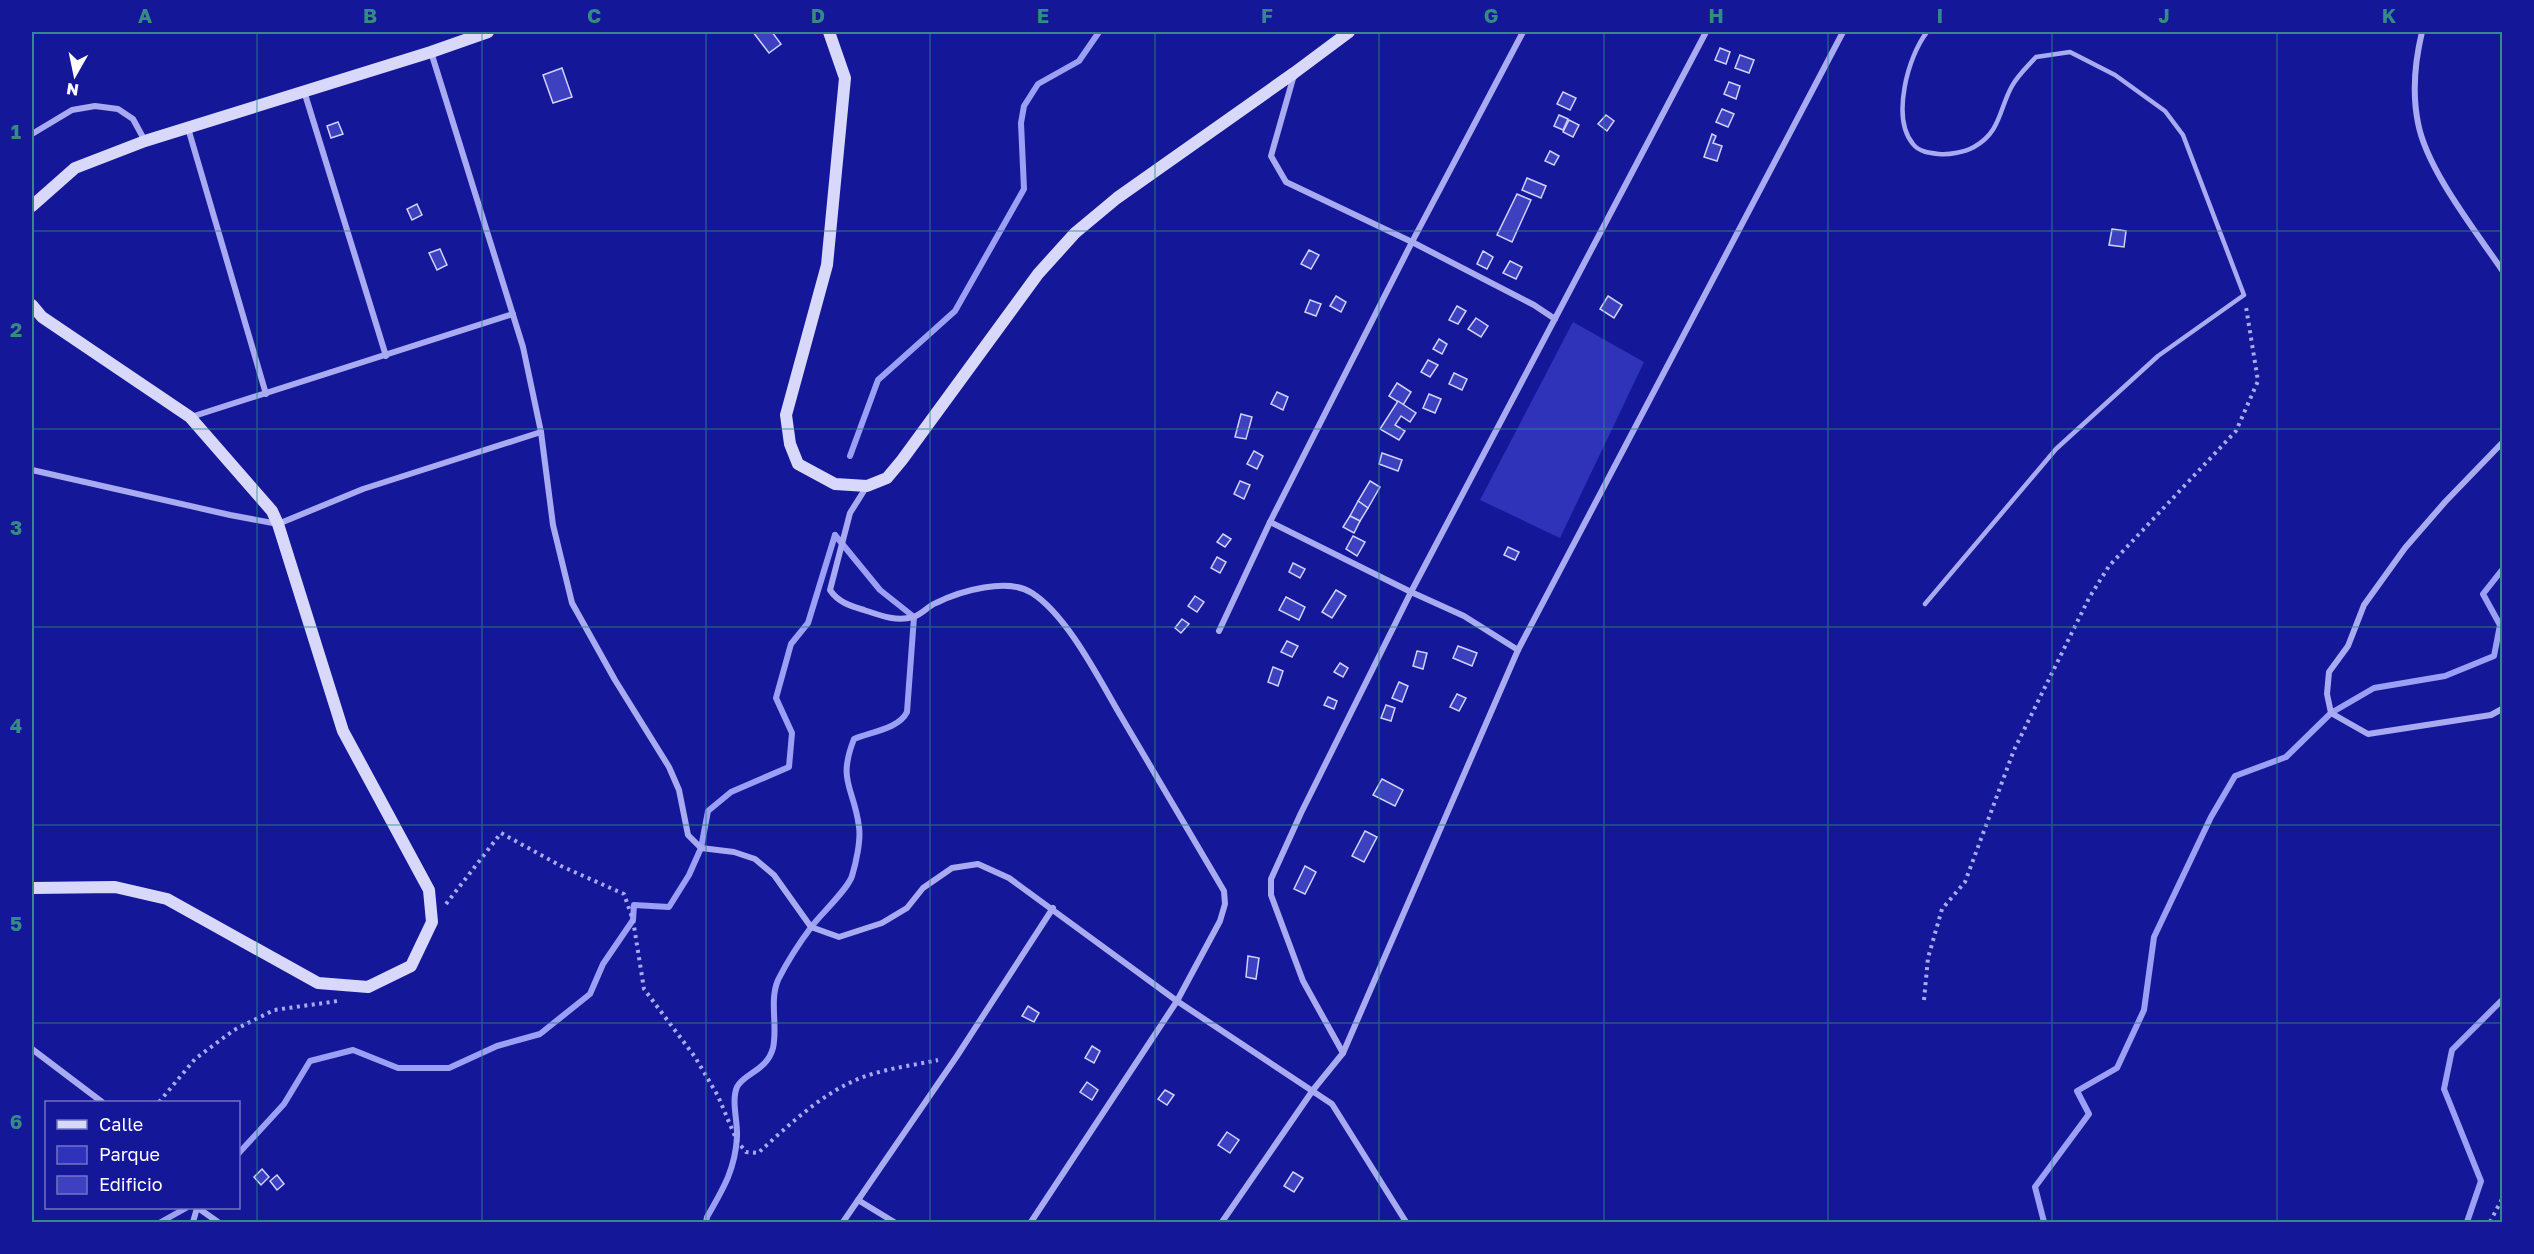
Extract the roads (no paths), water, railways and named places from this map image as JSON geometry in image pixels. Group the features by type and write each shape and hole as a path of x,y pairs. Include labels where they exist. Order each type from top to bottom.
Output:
{"main road":[{"path":"32,206 75,168 145,141 488,32"},
{"path":"829,32 845,78 827,266 786,415 790,444 798,464 835,484 864,487 887,478 1038,274 1076,233 1117,198 1349,32"},
{"path":"32,304 42,317 190,417 272,511 343,731 429,890 432,922 411,966 368,987 318,983 167,899 115,887 32,888"}],"street":[{"path":"1219,631 1270,522 1412,242 1523,32"},
{"path":"1343,1053 1303,981 1271,896 1271,879 1301,813 1411,592 1706,32"},
{"path":"1222,1222 1313,1090 1343,1053 1518,650 1843,32"},
{"path":"2422,32 2415,62 2418,123 2436,171 2502,270"},
{"path":"431,52 524,347 541,432 553,525 572,603 615,680 669,767 679,790 688,835 701,848 734,852 755,858 774,875 811,927 840,937 882,923 907,908 924,888 952,868 978,864 1009,878 1277,1070 1313,1090 1332,1104 1403,1221"},
{"path":"1294,73 1271,156 1286,182 1412,242 1534,305 1555,319"},
{"path":"304,91 386,356"},
{"path":"32,134 72,110 95,106 118,109 133,119 145,141"},
{"path":"188,128 266,394"},
{"path":"190,417 513,314"},
{"path":"32,470 278,524 363,489 541,432"},
{"path":"2502,443 2445,502 2405,548 2364,605 2348,646 2329,672 2327,694 2331,713 2368,734 2491,715 2502,709"},
{"path":"864,487 850,513 830,590 834,597 850,606 894,619 914,617 935,603 976,589 1005,585 1019,587 1033,593 1061,620 1087,660 1224,891 1225,904 1220,921 1177,1000 1031,1222"},
{"path":"1270,522 1464,616 1518,650"},
{"path":"843,1222 957,1056 1053,908"},
{"path":"32,1049 101,1101"},
{"path":"858,1200 894,1222"},
{"path":"200,1209 219,1222"}],"lane":[{"path":"1925,604 2056,449 2158,356 2244,295 2183,135 2165,111 2115,75 2070,52 2036,57 2013,85 1996,129 1974,147 1948,155 1927,153 1914,145 1904,123 1904,83 1919,42 1927,32"}],"waterway":[{"path":"850,456 878,380 955,311 1024,189 1021,123 1024,106 1038,84 1079,61 1099,32"},
{"path":"240,1152 284,1104 310,1061 353,1050 398,1068 449,1068 497,1046 540,1034 590,994 603,964 633,920 634,905 669,907 689,875 701,848 708,811 731,792 789,767 792,733 776,698 791,644 808,623 835,535"},
{"path":"706,1222 734,1159 737,1137 735,1099 737,1087 740,1082 766,1062 773,1048 774,996 778,980 807,932 845,888 852,876 858,852 859,832 857,813 848,784 847,765 854,739 891,726 903,718 907,712 914,617 880,590 835,535"},
{"path":"2044,1222 2035,1187 2089,1114 2077,1091 2117,1068 2144,1010 2154,937 2211,817 2235,776 2286,757 2331,713 2374,688 2445,676 2494,656 2500,625 2483,594 2502,570"},
{"path":"2467,1222 2481,1181 2444,1089 2452,1050 2502,1000"},
{"path":"161,1222 184,1209"}]}
